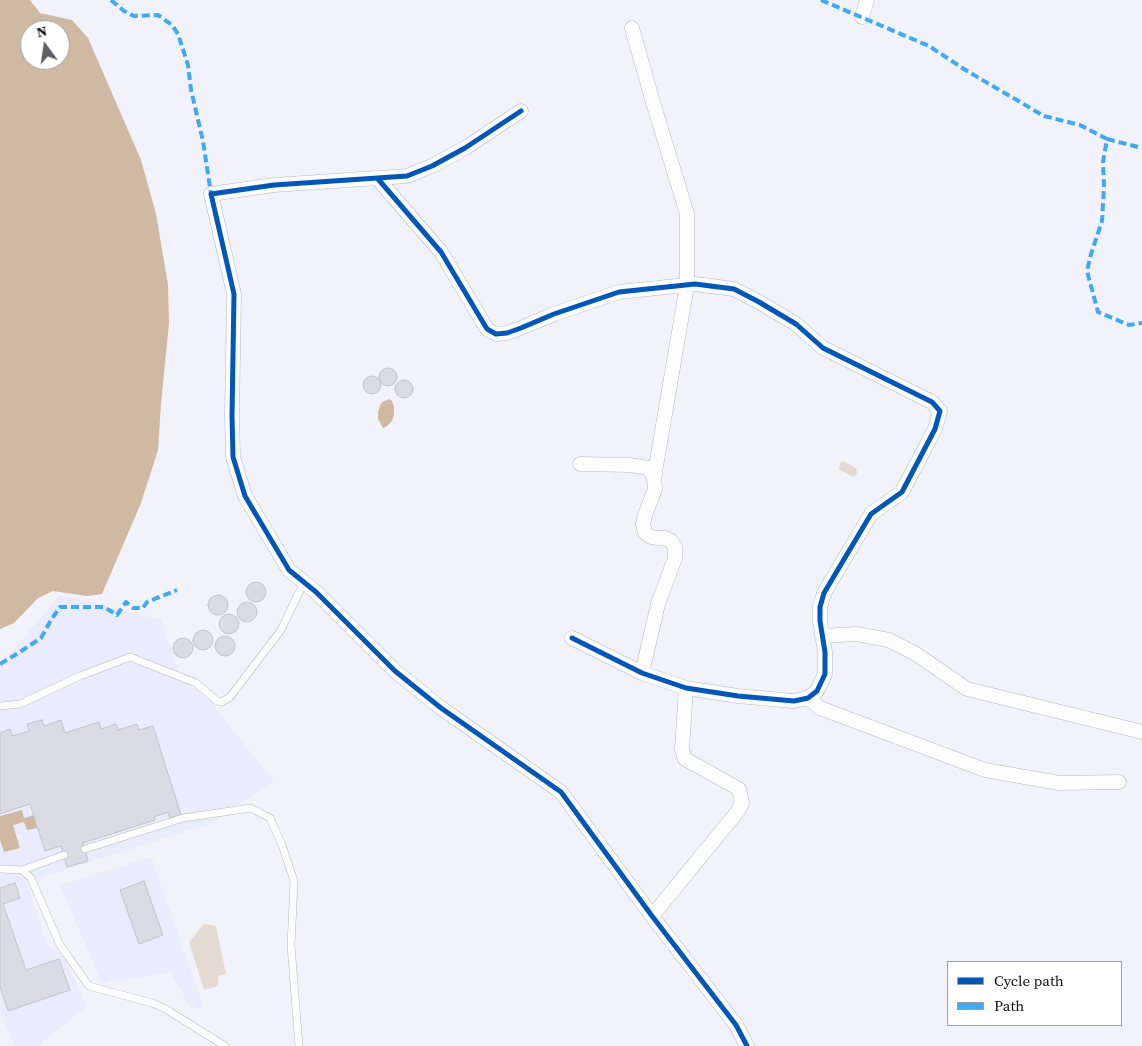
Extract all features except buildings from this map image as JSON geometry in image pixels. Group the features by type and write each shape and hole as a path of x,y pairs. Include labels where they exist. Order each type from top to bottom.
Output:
{"street":[{"path":"862,17 868,0"},
{"path":"632,28 687,214 687,285 654,478 655,489 645,516 644,528 645,533 651,537 665,538 671,541 676,552 658,604 642,673"},
{"path":"521,111 465,148 432,166 407,176 274,185 211,194 234,294 232,416 234,457 244,496 289,570 316,592 395,672 441,708 561,792 652,916 736,1024 747,1046"},
{"path":"378,179 441,252 487,330 496,334 521,328 554,314 619,292 695,284 734,289 796,324 823,348 932,402 940,411 936,429 902,492 871,514 824,593 820,607 820,621 825,652 825,674 812,694 794,701 738,696 686,688 642,673 572,638"},
{"path":"580,464 630,465 648,468 654,478"},
{"path":"822,636 856,634 889,640 916,654 967,689 1142,732"},
{"path":"652,916 742,804 739,789 685,759 682,749 686,688"},
{"path":"812,694 820,708 985,770 1059,782 1119,782"}],"lane":[{"path":"0,706 20,704 80,676 130,657 196,682 222,702 230,697 280,630 304,582"},
{"path":"85,849 183,818 251,808 270,818 282,845 294,881 291,946 299,1046"},
{"path":"0,869 22,870 64,855"},
{"path":"22,870 31,878 60,945 89,986 164,1008 225,1046"}],"shaded area":[{"path":"0,0 30,0 40,13 72,20 88,38 141,160 156,214 168,285 169,323 158,450 141,503 102,594 87,596 53,591 38,598 14,623 0,629"},
{"path":"389,399 394,407 394,414 392,421 383,428 378,419 378,412 381,403"},
{"path":"843,461 856,468 857,473 854,477 839,470 840,463"},
{"path":"60,595 161,620 181,678 208,699 274,781 210,824 27,882 46,944 65,957 87,1006 38,1046 14,1046 0,1012 0,659 9,655"},
{"path":"22,810 24,818 34,815 37,828 27,830 24,822 13,825 20,848 4,852 0,840 0,816"},
{"path":"151,857 204,1008 191,1008 170,972 102,983 60,885"},
{"path":"204,924 216,926 226,974 218,976 218,986 204,990 189,942"}],"marked path":[{"path":"111,0 124,11 134,16 158,15 172,25 178,34 188,65 211,194"},
{"path":"821,0 929,46 967,71 1044,116 1080,125 1107,139 1103,162 1102,221 1087,271 1098,312 1129,325 1142,323"},
{"path":"1107,139 1142,148"},
{"path":"0,664 41,638 60,607 104,607 117,615 126,602 133,608 143,608 147,602 177,590"}],"cycle path":[{"path":"521,111 465,148 432,166 407,176 274,185 211,194 234,294 233,457 245,496 289,570 316,592 395,671 441,708 561,792 652,916 736,1025 747,1046"},
{"path":"378,179 441,252 487,329 496,334 507,333 554,314 619,292 695,284 734,289 796,324 823,348 932,402 940,411 935,429 902,492 871,514 824,593 820,607 820,621 825,652 825,674 817,691 808,698 794,701 738,696 686,688 642,673 572,638"}]}
